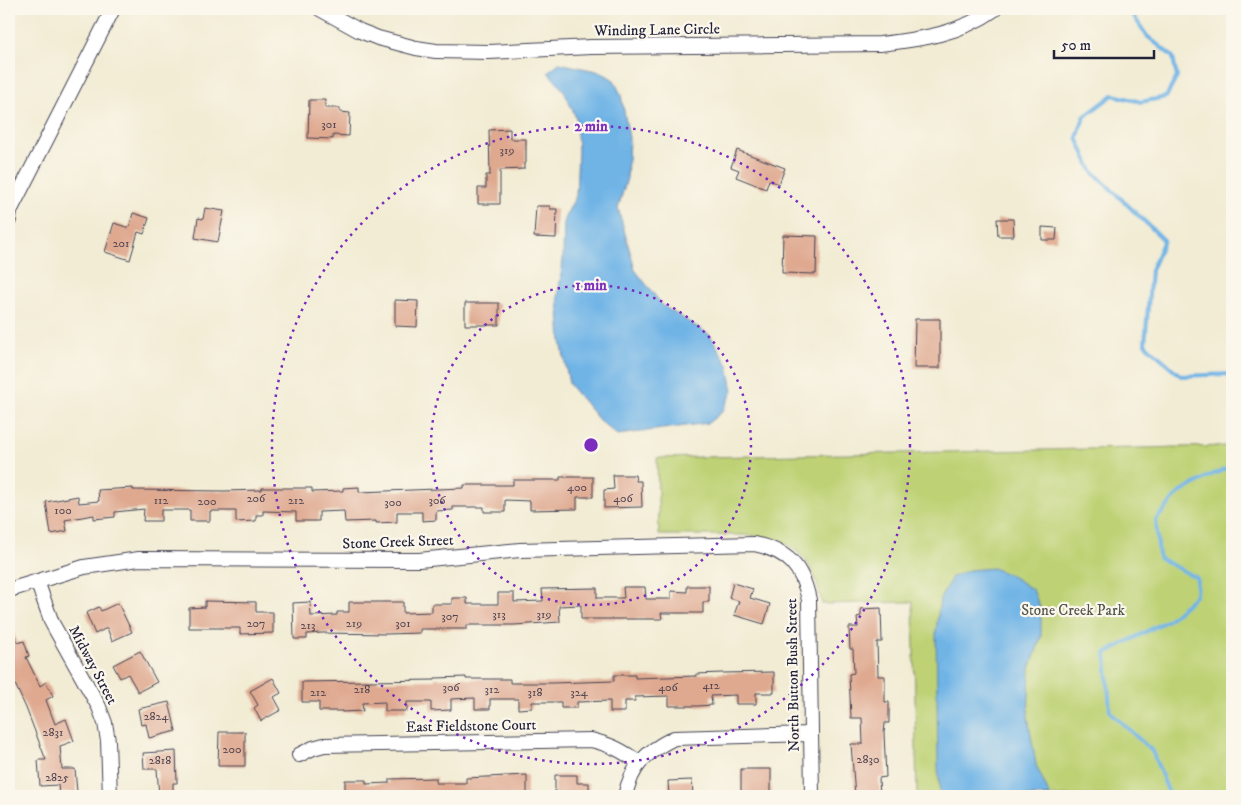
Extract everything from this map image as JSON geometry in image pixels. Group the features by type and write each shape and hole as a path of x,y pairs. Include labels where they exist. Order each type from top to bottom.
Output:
{"street":[{"path":"9,220 10,211 113,9"},
{"name":"Winding Lane Circle","path":"320,9 360,31 397,44 436,51 489,52 591,47 880,44 916,40 952,32 995,9"},
{"name":"Stone Creek Street","path":"9,590 84,567 140,559 419,560 520,550 752,544 766,546 779,551 788,558"},
{"name":"North Button Bush Street","path":"788,558 798,568 803,577 809,600 812,796"},
{"name":"Midway Street","path":"36,581 52,623 94,698 105,723 108,741 110,796"},
{"path":"625,796 628,783 639,763 654,749 674,738 811,734"},
{"name":"East Fieldstone Court","path":"299,756 313,748 324,746 591,740 622,750 639,763"}],"green space":[{"name":"Stone Creek Park","path":"1232,446 1232,796 917,796 913,602 822,604 817,583 809,566 800,554 775,540 759,536 741,535 659,535 657,458"}],"water":[{"path":"559,63 601,72 614,80 621,95 629,138 627,178 618,208 635,270 663,306 710,335 728,365 733,391 722,412 708,423 617,435 599,420 569,384 561,341 558,296 563,260 564,219 576,196 578,150 576,118 564,91 548,72"},
{"path":"993,568 1012,576 1033,590 1041,610 1041,637 1030,669 1028,717 1036,765 1050,796 940,796 936,631 940,599 952,577 969,570"}],"building":[{"path":"309,100 325,100 325,108 340,108 340,112 350,113 349,136 333,135 333,139 308,138"},
{"path":"510,129 510,139 526,139 526,163 524,163 524,169 500,170 500,204 478,204 478,188 486,188 486,175 490,175 489,130"},
{"path":"737,150 785,168 779,184 769,180 766,189 736,177 739,170 731,167"},
{"path":"536,206 550,206 550,209 557,209 556,238 534,237"},
{"path":"205,208 224,211 218,242 195,238 198,218 203,219"},
{"path":"133,213 149,218 144,234 138,232 130,260 105,252 114,223 129,228"},
{"path":"997,219 1013,219 1014,236 998,236"},
{"path":"1042,227 1057,228 1056,240 1042,240"},
{"path":"783,235 817,236 816,274 782,273"},
{"path":"395,300 418,301 417,327 395,326"},
{"path":"465,303 499,303 499,325 465,325"},
{"path":"915,319 940,319 940,368 914,368"},
{"path":"613,475 635,475 636,481 641,481 642,507 604,508 604,490 614,489"},
{"path":"560,477 593,477 593,497 577,497 577,509 530,510 530,501 505,500 505,512 484,512 484,507 453,507 453,510 436,511 436,520 422,521 422,512 397,512 397,522 376,523 376,521 345,522 344,511 319,512 319,521 296,521 296,512 263,511 263,515 256,515 256,521 236,522 236,511 210,511 210,521 190,521 190,510 161,510 161,521 143,521 144,509 115,512 115,517 94,519 94,515 65,520 67,531 51,534 46,502 78,496 79,503 99,501 98,490 133,488 133,490 224,491 262,490 262,488 312,488 312,492 343,491 343,488 359,487 359,492 464,488 464,485 513,485 513,480 560,480"},
{"path":"733,583 753,589 750,598 770,604 764,624 734,615 739,601 729,598"},
{"path":"687,586 709,586 709,602 703,602 703,613 661,613 662,619 581,619 581,605 559,606 560,622 514,625 467,625 467,629 420,629 420,633 322,633 307,634 307,639 294,639 293,603 310,602 311,616 337,615 337,612 349,612 349,602 403,602 403,613 432,612 432,604 452,604 452,598 467,598 467,604 498,604 498,593 514,593 514,602 543,601 542,589 597,588 597,598 624,598 623,587 645,587 646,599 671,599 671,591 687,592"},
{"path":"205,601 256,602 256,612 273,612 273,633 240,634 240,628 189,628 189,608 205,607"},
{"path":"118,603 132,632 112,641 107,628 95,634 86,613 99,607 101,611"},
{"path":"881,608 882,642 877,642 878,676 885,676 885,702 889,702 889,723 885,723 884,733 886,777 879,778 880,796 855,796 851,744 863,744 862,718 851,718 849,674 854,673 853,649 850,649 849,627 858,627 857,617 861,616 861,609"},
{"path":"9,624 11,624 17,643 24,641 29,656 26,657 40,686 46,682 53,696 46,700 55,724 66,719 74,741 60,746 62,769 75,769 77,792 59,793 58,785 40,786 38,760 46,760 9,671"},
{"path":"140,651 157,682 138,692 128,674 120,678 113,665"},
{"path":"774,672 774,693 756,693 756,704 736,704 736,695 711,696 712,705 698,706 669,706 669,696 635,697 635,701 625,701 625,712 610,712 610,701 577,702 577,708 561,708 561,702 532,702 532,708 518,709 518,699 490,699 490,709 475,709 475,698 451,699 451,710 431,711 431,702 407,702 407,711 385,711 385,702 362,703 363,711 342,712 319,711 319,702 302,702 302,682 435,680 435,678 466,677 466,679 510,679 510,683 552,683 614,681 614,675 635,675 635,678"},
{"path":"273,678 281,693 274,697 281,710 261,721 254,708 258,705 250,691"},
{"path":"169,702 176,731 149,738 146,724 141,725 138,709"},
{"path":"219,732 245,732 245,766 218,766"},
{"path":"176,751 177,783 173,783 173,796 159,796 157,769 144,769 143,753"},
{"path":"741,769 771,769 771,794 741,796"},
{"path":"527,775 527,796 345,796 345,780 366,780 366,784 389,783 389,779 436,778 436,783 466,783 466,778"},
{"path":"555,775 577,775 577,783 589,783 589,796 555,796"},
{"path":"692,780 693,796 669,796 668,781"}],"waterway":[{"path":"1129,9 1147,36 1173,57 1177,77 1166,97 1141,102 1113,95 1084,117 1077,138 1092,171 1164,240 1151,270 1145,344 1181,376 1232,374"},
{"path":"1170,796 1152,751 1110,712 1106,653 1168,620 1196,595 1197,578 1159,558 1156,520 1178,494 1207,477 1232,466"}]}
